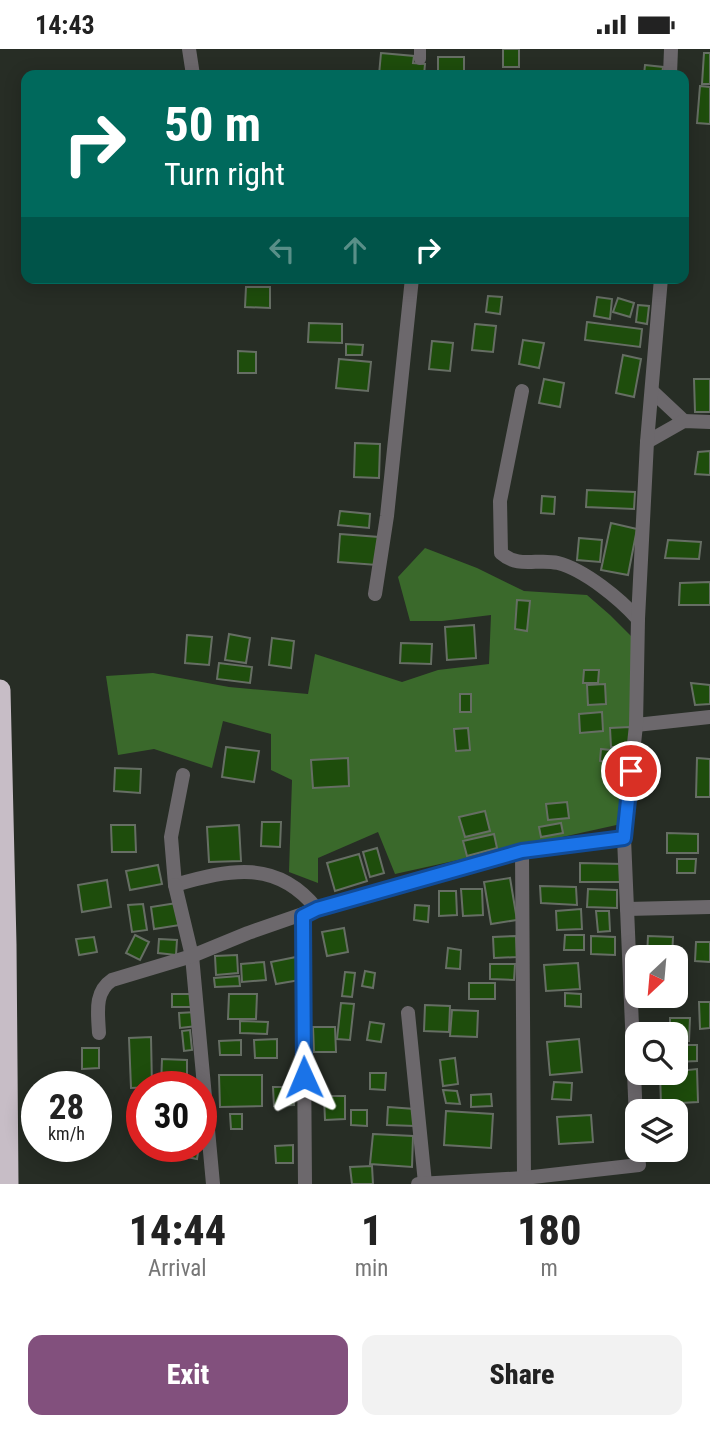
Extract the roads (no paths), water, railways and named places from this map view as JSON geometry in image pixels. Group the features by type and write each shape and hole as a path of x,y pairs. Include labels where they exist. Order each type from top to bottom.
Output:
{"highway":[{"path":"0,690 8,1184"}],"street":[{"path":"189,49 192,70"},
{"path":"670,70 671,49"},
{"path":"375,594 388,502 411,284"},
{"path":"635,1099 624,838 636,725 638,619 647,442 661,284"},
{"path":"522,391 500,501 501,553 509,561 556,562 576,570 619,598 638,619"},
{"path":"652,391 684,421"},
{"path":"647,442 684,421 710,422"},
{"path":"636,725 710,717"},
{"path":"183,775 172,837 175,885 192,956 213,1184"},
{"path":"99,1033 99,996 104,986 112,980 192,956 317,909 522,851 624,838"},
{"path":"522,851 524,1178"},
{"path":"175,885 241,870 270,874 294,886 317,909"},
{"path":"627,909 710,907"},
{"path":"303,916 305,1184"},
{"path":"408,1013 425,1183"},
{"path":"418,1184 524,1178 639,1165 639,1162"}]}
